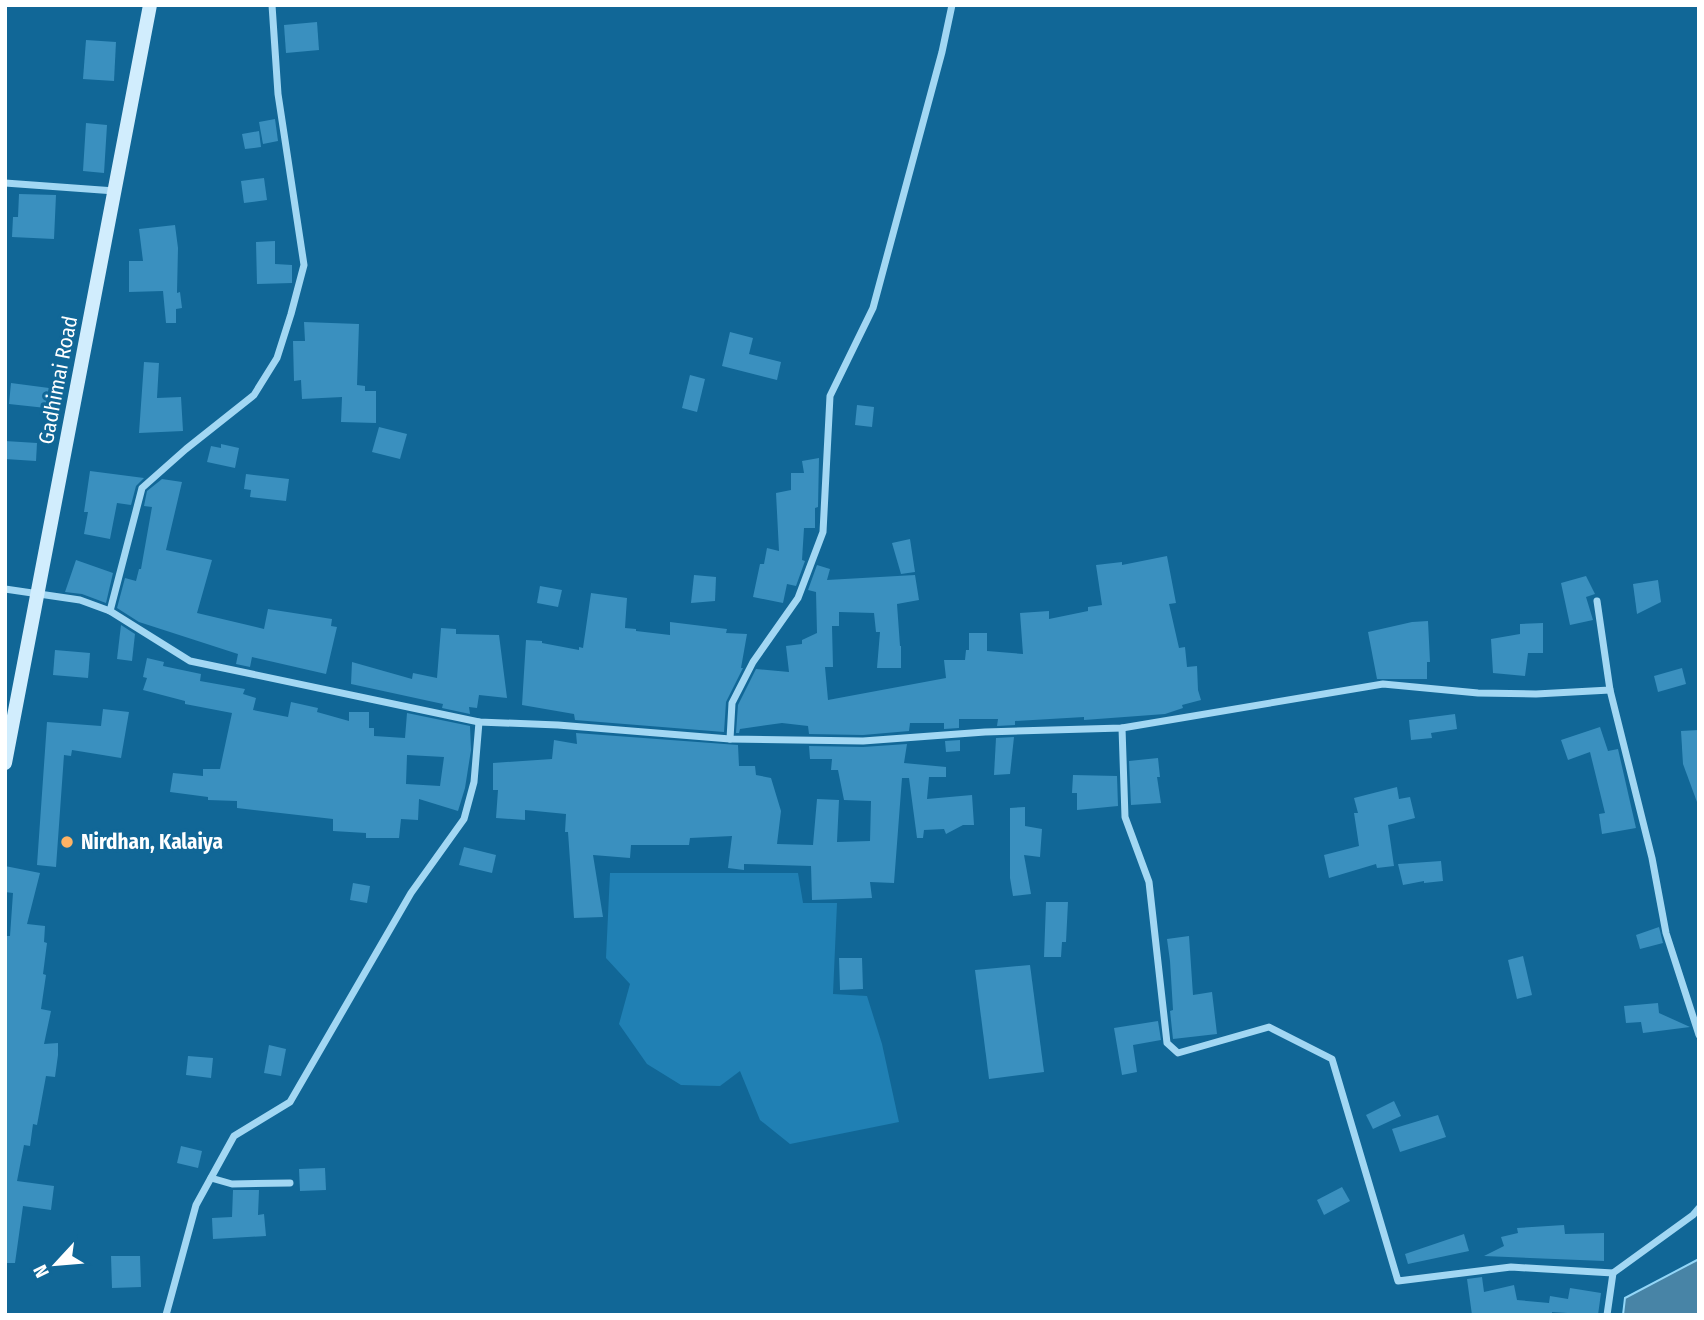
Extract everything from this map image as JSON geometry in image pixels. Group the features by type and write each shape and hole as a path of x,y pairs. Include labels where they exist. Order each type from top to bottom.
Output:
{"street":[{"name":"Gadhimai Road","path":"5,763 150,5"},
{"path":"110,611 142,488 186,449 254,396 277,358 291,314 304,265 278,94 272,5"},
{"path":"730,739 732,703 753,662 798,598 823,532 830,396 873,308 942,52 952,5"},
{"path":"5,183 116,191"},
{"path":"5,589 80,600 110,611 190,661 479,722 558,725 730,739 863,741 985,732 1122,728 1383,684 1478,693 1536,694 1609,690"},
{"path":"1597,601 1609,690 1652,858 1666,933 1699,1035"},
{"path":"166,1315 196,1206 234,1136 290,1102 411,892 464,819 474,782 479,722"},
{"path":"1122,728 1125,817 1150,883 1167,1043 1178,1053 1269,1027 1332,1059 1398,1281 1511,1267 1613,1273 1699,1208"},
{"path":"211,1178 232,1184 290,1183"},
{"path":"1607,1315 1613,1273"}],"shaded area":[{"path":"610,873 798,873 803,903 837,903 833,994 867,996 882,1044 899,1122 790,1144 760,1120 740,1071 720,1086 681,1085 647,1064 619,1024 630,984 606,958"},
{"path":"1699,1259 1699,1315 1623,1315 1625,1298"}],"building":[{"path":"317,22 319,50 286,53 284,25"},
{"path":"86,40 116,42 114,81 83,79"},
{"path":"275,119 278,141 263,144 259,122"},
{"path":"86,123 107,125 104,173 83,171"},
{"path":"259,131 261,147 245,149 242,134"},
{"path":"264,178 267,200 244,203 241,181"},
{"path":"19,194 56,195 54,239 12,237 13,217 18,217"},
{"path":"175,225 178,248 177,293 180,292 182,308 176,309 176,323 166,323 163,291 129,292 129,261 143,261 139,229"},
{"path":"275,241 275,264 292,265 292,283 257,284 256,242"},
{"path":"304,322 359,324 357,385 365,386 365,391 376,391 376,423 341,422 342,397 302,399 301,380 294,381 293,341 305,341"},
{"path":"730,332 753,338 749,354 781,362 777,380 722,366"},
{"path":"144,362 159,363 157,398 181,397 183,431 139,433"},
{"path":"690,375 705,379 697,412 682,408"},
{"path":"11,383 49,388 46,408 9,404"},
{"path":"857,405 874,407 872,427 855,425"},
{"path":"379,427 407,434 400,459 372,452"},
{"path":"5,441 37,443 36,461 5,459"},
{"path":"221,444 239,448 235,468 207,462 211,446 221,448"},
{"path":"819,458 815,528 804,528 802,560 805,561 796,586 787,584 783,603 753,597 760,564 764,564 767,548 779,551 776,493 791,490 791,473 804,473 802,461"},
{"path":"90,471 144,478 136,486 131,505 117,503 110,539 84,534"},
{"path":"246,474 289,479 286,501 250,497 251,490 244,489"},
{"path":"162,479 182,482 166,550 212,560 197,613 264,629 268,609 332,619 331,626 337,627 326,674 252,657 250,667 236,664 238,654 139,622 117,608 125,578 136,581 141,569 152,507 144,506 147,491"},
{"path":"910,539 915,572 901,574 892,543"},
{"path":"1167,556 1176,603 1169,604 1179,648 1185,647 1187,667 1197,666 1201,700 1182,705 1183,708 1165,714 1084,720 1084,717 1015,721 1015,725 997,726 998,719 959,719 959,728 944,729 944,723 910,723 909,731 863,735 809,734 808,726 782,723 740,729 739,733 736,733 738,705 756,669 789,672 786,646 802,644 802,640 817,633 816,592 808,590 817,565 830,569 827,580 915,575 919,600 897,604 901,668 877,668 880,632 876,632 874,613 839,612 839,626 832,626 833,667 825,667 828,700 946,678 944,660 965,660 966,650 969,650 969,633 987,633 987,651 1023,654 1020,613 1049,611 1049,619 1088,611 1088,607 1102,605 1096,565 1122,562 1122,565"},
{"path":"76,560 113,573 106,603 82,594 65,592"},
{"path":"694,575 716,577 715,601 691,603"},
{"path":"1586,576 1595,594 1586,597 1593,620 1570,625 1561,583"},
{"path":"1658,580 1661,602 1637,614 1633,584"},
{"path":"540,586 562,590 558,607 537,603"},
{"path":"591,593 627,598 625,628 636,631 670,635 670,622 727,629 726,633 747,634 743,668 726,702 724,732 575,720 574,714 522,705 526,640 579,650 579,647 583,648"},
{"path":"1428,621 1430,662 1427,662 1427,679 1377,679 1368,632"},
{"path":"1543,623 1543,653 1528,653 1525,676 1493,673 1491,639 1520,634 1520,624"},
{"path":"121,625 135,634 132,661 117,659"},
{"path":"441,628 456,629 456,634 499,635 507,698 479,695 477,708 469,707 470,714 442,708 443,704 351,684 352,662 412,679 413,673 437,678"},
{"path":"55,650 90,653 88,678 53,675"},
{"path":"147,658 164,662 163,666 201,674 200,681 245,689 243,694 256,698 253,710 288,717 291,702 318,708 317,712 349,721 349,712 369,712 369,728 374,728 374,736 405,738 407,713 470,726 471,750 458,811 419,799 418,820 401,819 399,838 366,838 366,833 333,831 333,819 237,808 237,801 208,800 208,797 170,792 173,773 203,776 203,769 220,769 232,713 185,704 185,701 143,690 147,678 143,677","holes":["407,755 444,757 440,786 406,784"]},
{"path":"1682,668 1686,684 1658,692 1654,676"},
{"path":"103,709 129,712 121,758 72,750 71,756 64,755 56,867 37,865 47,722 101,726"},
{"path":"1455,714 1457,729 1431,733 1432,738 1411,740 1409,720"},
{"path":"1600,727 1608,751 1618,749 1636,828 1602,834 1599,814 1605,813 1590,752 1568,760 1561,740"},
{"path":"1699,730 1697,802 1683,764 1681,731"},
{"path":"576,733 738,745 739,766 755,766 756,775 771,778 781,811 777,844 813,845 817,799 839,800 837,842 870,841 871,801 844,800 838,770 831,770 832,759 810,759 809,746 863,747 907,744 904,763 946,767 946,777 929,777 927,799 972,795 974,825 963,825 946,834 944,829 924,830 923,838 917,838 909,778 902,778 894,883 870,882 872,898 812,900 811,866 744,864 744,870 728,868 732,836 690,838 689,845 631,845 630,858 593,855 603,917 574,918 568,832 565,832 566,814 525,810 525,820 496,818 498,790 493,790 493,763 552,759 554,740 577,744"},
{"path":"1014,737 1010,774 994,775 996,738"},
{"path":"960,740 960,751 946,752 945,741"},
{"path":"1158,758 1160,777 1157,777 1161,803 1131,805 1129,761"},
{"path":"1073,775 1117,776 1118,806 1077,810 1077,793 1072,793"},
{"path":"1397,787 1399,799 1410,797 1415,818 1388,825 1394,866 1377,868 1376,864 1329,878 1324,855 1359,846 1354,813 1358,813 1354,798"},
{"path":"1025,807 1025,826 1042,829 1040,857 1024,855 1031,894 1013,896 1010,878 1010,808"},
{"path":"464,847 496,855 492,873 459,865"},
{"path":"1441,861 1443,881 1403,885 1398,864"},
{"path":"5,866 40,873 27,924 45,926 44,942 47,943 43,974 46,975 41,1009 51,1011 44,1044 58,1043 55,1077 46,1076 37,1125 33,1124 30,1146 24,1145 17,1181 54,1186 51,1210 23,1206 15,1263 5,1263 5,936 10,936 13,893 5,892"},
{"path":"353,883 370,886 367,903 350,900"},
{"path":"1046,902 1068,902 1066,942 1062,942 1061,957 1044,957"},
{"path":"1659,927 1663,943 1640,949 1636,935"},
{"path":"1189,936 1193,995 1212,992 1217,1034 1173,1039 1167,939"},
{"path":"1523,956 1532,995 1517,999 1508,960"},
{"path":"839,958 862,958 863,989 840,990"},
{"path":"1030,965 1044,1072 989,1079 975,970"},
{"path":"1658,1003 1659,1013 1690,1027 1643,1033 1641,1022 1626,1023 1624,1006"},
{"path":"1158,1021 1161,1040 1133,1045 1137,1072 1122,1075 1114,1028"},
{"path":"269,1045 286,1049 281,1076 264,1073"},
{"path":"188,1056 213,1058 211,1078 186,1075"},
{"path":"1394,1101 1401,1116 1373,1129 1366,1115"},
{"path":"1438,1115 1446,1137 1400,1152 1392,1129"},
{"path":"181,1146 202,1151 198,1168 177,1163"},
{"path":"325,1168 326,1190 300,1191 299,1169"},
{"path":"1342,1187 1350,1201 1324,1215 1317,1200"},
{"path":"233,1190 259,1190 258,1215 264,1214 266,1236 213,1239 212,1218 232,1217"},
{"path":"1564,1225 1565,1234 1604,1233 1604,1261 1484,1256 1504,1246 1501,1237 1518,1233 1517,1228"},
{"path":"1464,1234 1469,1251 1408,1264 1405,1254"},
{"path":"111,1256 140,1256 141,1287 112,1288"},
{"path":"1482,1277 1484,1292 1514,1285 1517,1300 1549,1303 1550,1296 1568,1299 1570,1288 1601,1293 1598,1315 1552,1312 1552,1315 1472,1315 1467,1279"}],"place":[{"name":"Nirdhan, Kalaiya","path":"67,842"}]}
